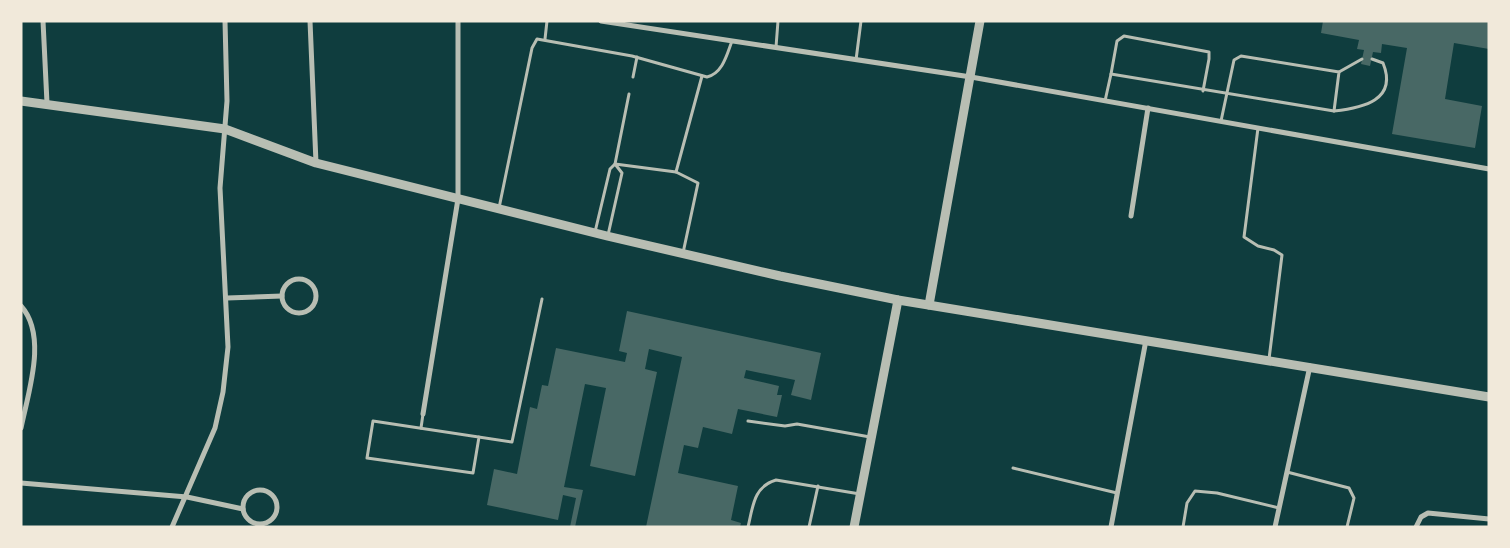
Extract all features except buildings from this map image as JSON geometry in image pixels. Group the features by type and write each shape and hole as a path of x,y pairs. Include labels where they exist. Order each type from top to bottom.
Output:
{"street":[{"path":"43,21 47,103"},
{"path":"172,527 187,497 214,428 223,392 228,347 220,188 227,101 226,21"},
{"path":"310,21 316,163"},
{"path":"423,414 458,200 458,21"},
{"path":"601,21 971,77 1489,169"},
{"path":"929,305 980,21"},
{"path":"21,101 47,103 224,129 316,163 458,200 683,254 898,300 1269,359 1489,397"},
{"path":"1130,216 1148,108"},
{"path":"300,279 313,288 315,298 310,308 300,312 290,310 283,301 282,296 289,282 300,279"},
{"path":"227,298 282,296"},
{"path":"854,527 898,300"},
{"path":"21,306 33,328 36,348 21,428"},
{"path":"1111,527 1146,339"},
{"path":"1275,527 1310,366"},
{"path":"21,483 187,497 243,509"},
{"path":"265,490 270,493 276,502 276,513 273,518 263,524 252,522 244,514 243,509 245,498 254,491 265,490"},
{"path":"1416,527 1421,517 1428,513 1488,518 1489,512"}],"lane":[{"path":"545,40 547,21"},
{"path":"776,48 778,21"},
{"path":"856,60 861,21"},
{"path":"1105,101 1117,41 1124,36 1208,52 1210,59 1203,91"},
{"path":"498,209 532,48 537,38 637,57 702,76 712,76 723,65 732,41"},
{"path":"1221,121 1234,60 1241,56 1339,72 1362,59"},
{"path":"633,77 637,57"},
{"path":"1111,74 1334,112 1355,109 1375,100 1382,94 1387,86 1388,75 1383,63 1372,59"},
{"path":"1334,112 1339,72"},
{"path":"676,172 702,76"},
{"path":"594,233 610,169 615,164 629,94"},
{"path":"1258,128 1244,237 1258,246 1274,250 1282,255 1269,359"},
{"path":"615,164 676,172 698,183 683,254"},
{"path":"607,236 622,174 615,164"},
{"path":"479,437 473,473 367,458 373,421 421,428 512,442 542,299"},
{"path":"421,428 423,414"},
{"path":"748,421 785,426 796,424 871,437"},
{"path":"1013,468 1117,492"},
{"path":"1287,472 1349,488 1354,498 1347,527"},
{"path":"748,527 754,500 763,486 782,479 860,494"},
{"path":"809,527 818,486"},
{"path":"1183,527 1187,503 1195,491 1217,493 1279,508"}]}
